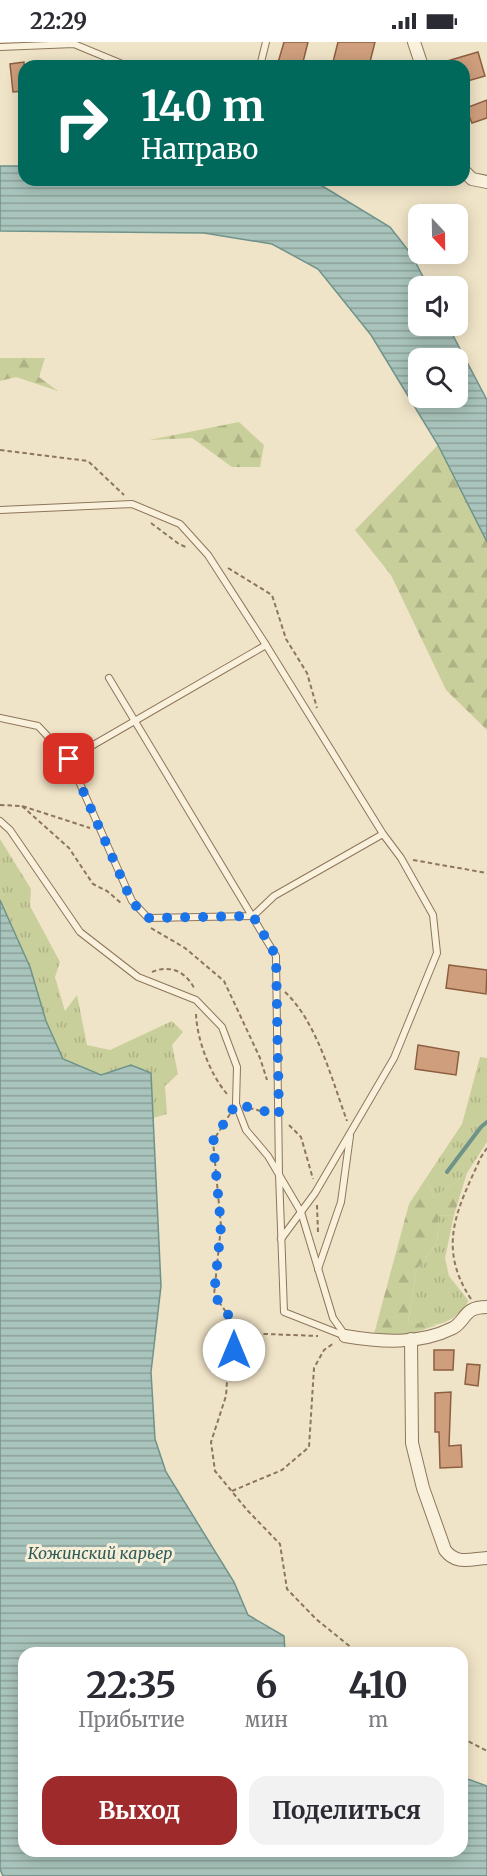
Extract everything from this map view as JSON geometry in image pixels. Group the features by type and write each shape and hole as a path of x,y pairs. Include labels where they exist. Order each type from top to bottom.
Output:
{"street":[{"path":"414,42 420,60"},
{"path":"470,176 487,182"},
{"path":"345,1336 383,1342 411,1340 455,1327 462,1317 482,1307"},
{"path":"411,1340 412,1443 423,1488 451,1558 459,1561 487,1558"}],"lane":[{"path":"262,60 266,42"},
{"path":"0,47 74,44 113,60"},
{"path":"0,510 132,504 180,524 208,555 383,834 401,858 433,915 437,953 394,1059 315,1193 281,1239"},
{"path":"69,759 266,645"},
{"path":"109,678 276,956 279,1174 284,1312 345,1336"},
{"path":"0,718 38,726 69,759 132,902 148,918 253,916 274,896 383,834"},
{"path":"0,821 10,830 80,932 138,978 196,1000 222,1027 237,1067 236,1104 246,1130 268,1156 301,1212 333,1318 345,1336"},
{"path":"317,1269 341,1202 350,1131"}],"path":[{"path":"0,450 88,461 118,489"},
{"path":"0,806 22,806 101,831"},
{"path":"22,806 69,848 93,884 122,904"},
{"path":"401,858 487,873"},
{"path":"146,924 185,948 224,981 260,1058 269,1087"},
{"path":"138,978 162,968 173,969 190,979 195,989 197,1027 204,1050 224,1091 236,1104 279,1115 301,1137 311,1168 318,1212 318,1235"},
{"path":"277,984 294,1001 323,1052 350,1131"},
{"path":"236,1104 213,1141 221,1226 214,1295 241,1333"},
{"path":"482,1307 460,1283 452,1257 455,1216 487,1148"},
{"path":"241,1333 324,1336"},
{"path":"241,1333 228,1366 226,1396 211,1442 215,1471 280,1544 287,1589 316,1619 351,1647"},
{"path":"232,1491 282,1470 309,1447 314,1368 324,1350 345,1336"},
{"path":"468,1741 487,1751"}],"green space":[{"path":"0,358 45,358 39,377 58,391 16,377 0,381"},
{"path":"239,422 264,445 260,467 232,467 192,438 149,440"},
{"path":"438,445 487,542 487,730 446,690 391,575 355,530"},
{"path":"0,839 31,889 30,906 60,962 55,977 65,1011 77,995 87,1045 110,1050 172,1021 183,1032 172,1045 178,1074 165,1086 167,1114 153,1118 151,1073 131,1065 101,1075 63,1059 46,1021 0,900"},
{"path":"480,1057 487,1058 487,1142 467,1173 434,1198 426,1178 462,1124"},
{"path":"467,1173 454,1215 439,1216 437,1242 416,1271 408,1322 437,1325 407,1335 374,1334 409,1204 426,1178 434,1198"},
{"path":"454,1215 445,1258 449,1276 468,1300 467,1304 454,1317 441,1323 429,1325 408,1322 416,1271 437,1242 439,1216"}],"water":[{"path":"0,166 18,166 18,186 322,186 390,227 408,250 408,264 416,264 423,276 408,276 408,336 453,336 460,348 408,348 408,396 371,335 318,269 272,244 204,233 0,231"},
{"path":"468,364 487,400 487,542 438,445 415,408 468,408"},
{"name":"Кожинский карьер","path":"0,900 30,967 46,1021 63,1059 101,1075 131,1065 151,1073 161,1286 151,1372 155,1439 166,1472 234,1582 248,1615 284,1636 285,1647 18,1647 18,1857 468,1857 468,1779 487,1786 487,1876 3,1876 0,1869"}],"building":[{"path":"284,42 308,42 304,60 279,60"},
{"path":"338,42 375,42 370,60 334,60"},
{"path":"478,52 485,76 470,80 470,60 450,60"},
{"path":"18,63 18,92 13,92 10,64"},
{"path":"487,100 487,118 472,123 470,106"},
{"path":"449,965 487,970 486,994 446,988"},
{"path":"418,1045 459,1052 456,1075 415,1069"},
{"path":"434,1350 454,1350 453,1370 434,1370"},
{"path":"467,1364 480,1365 478,1386 465,1384"},
{"path":"451,1392 449,1446 461,1445 462,1467 440,1468 439,1432 435,1432 435,1393"}],"waterway":[{"path":"447,1172 487,1122"}],"route":[{"path":"69,759 132,902 148,918 253,916 276,956 279,1115 236,1104 213,1141 221,1226 214,1295 241,1333 234,1350"}]}
